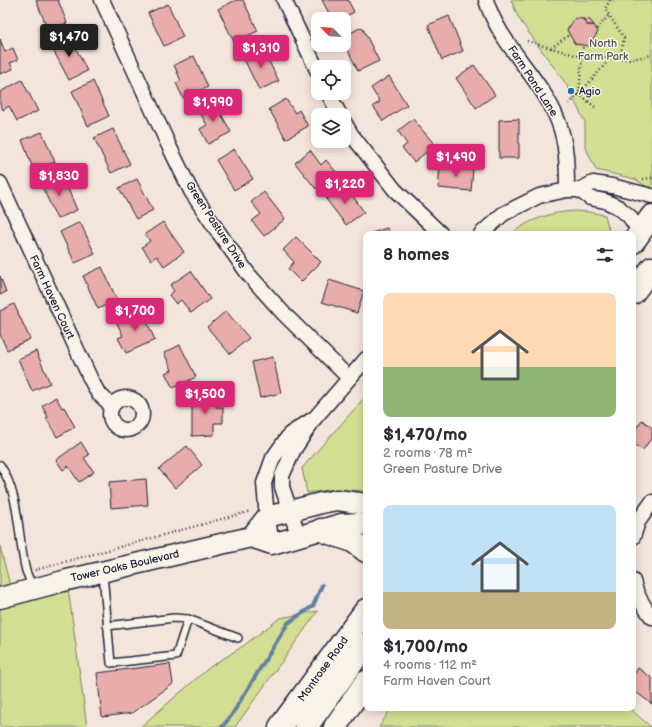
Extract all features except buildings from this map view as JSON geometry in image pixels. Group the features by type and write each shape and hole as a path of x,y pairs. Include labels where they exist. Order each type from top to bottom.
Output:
{"main road":[{"path":"636,289 652,268"},
{"path":"321,530 353,541 363,549"},
{"name":"Montrose Road","path":"280,727 363,614"},
{"name":"Montrose Road","path":"306,727 363,648"},
{"path":"335,727 363,686"}],"street":[{"name":"Green Pasture Drive","path":"102,0 191,191 249,275 284,314 350,378"},
{"path":"284,0 312,60"},
{"name":"Farm Pond Lane","path":"486,0 499,29 545,96 558,120 563,136 573,190"},
{"path":"351,134 395,190 438,231"},
{"name":"Farm Haven Court","path":"0,183 91,380 98,393 112,406"},
{"path":"484,231 503,214 540,196 573,190 593,183 652,196"},
{"path":"573,190 590,198 605,201 618,208 629,216 642,230"},
{"path":"299,536 282,487 282,476 293,451 314,419 363,363"},
{"path":"272,544 266,512 264,483 273,458 290,434 314,419"},
{"path":"266,512 291,511 321,502 338,500 363,504"},
{"path":"636,528 638,522 652,502"},
{"path":"266,512 251,537 272,544 341,524 363,524"},
{"name":"Tower Oaks Boulevard","path":"0,598 30,580 103,572 251,537"},
{"path":"636,590 639,599 652,617"}],"lane":[{"path":"0,465 13,494 18,514 20,539 30,580"},
{"path":"103,572 111,663 176,656 188,619"},
{"path":"107,626 174,618 188,619 238,638"}],"path":[{"path":"610,0 605,9 624,38 620,59"},
{"path":"597,29 609,15"},
{"path":"551,48 570,35"},
{"path":"527,41 582,57 632,59 652,55"},
{"path":"579,94 583,45"},
{"path":"569,104 610,58"},
{"path":"579,94 595,107"},
{"path":"30,580 266,512"}],"green space":[{"name":"North Farm Park","path":"511,0 652,0 652,186 650,189 635,179 596,170 585,146 585,122 566,84 519,19"},
{"path":"566,212 589,212 605,215 609,231 515,231 541,217"},
{"path":"363,399 363,491 335,489 307,493 302,468"},
{"path":"0,546 12,594 67,580 87,727 0,727"},
{"path":"318,611 235,727 140,727 210,667 243,646 280,618"},
{"path":"389,711 632,711 651,727 379,727"}],"waterway":[{"path":"222,727 231,716 288,623 313,606 322,585"}],"place":[{"name":"Agio","path":"571,91"}]}
